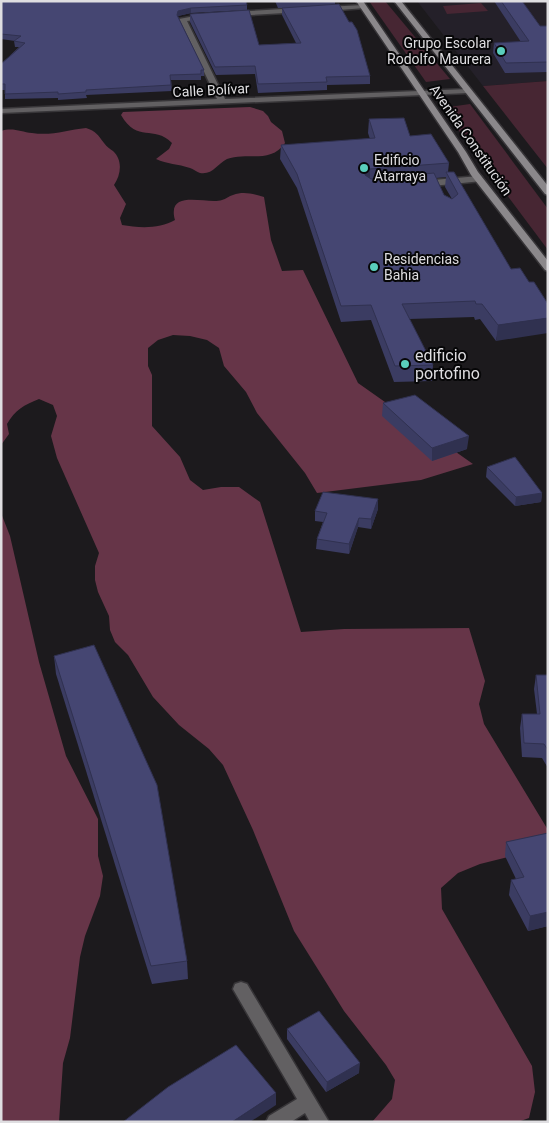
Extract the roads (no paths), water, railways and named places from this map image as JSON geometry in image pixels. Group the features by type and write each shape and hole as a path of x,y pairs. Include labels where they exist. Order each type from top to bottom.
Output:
{"main road":[{"name":"Avenida Constitución","path":"397,1 548,192"},
{"name":"Avenida Constitución","path":"361,4 479,179 548,268"}],"street":[{"path":"315,9 361,4"},
{"path":"229,14 306,10"},
{"path":"210,16 191,16 183,19 222,101"},
{"name":"Calle Bolívar","path":"1,111 468,91"},
{"path":"408,185 439,187 479,179"},
{"path":"241,988 320,1122"},
{"path":"274,1122 308,1101"}],"place":[{"name":"Grupo Escolar Rodolfo Maurera","path":"501,51"},
{"name":"Edificio Atarraya","path":"364,168"},
{"name":"Residencias Bahia","path":"374,267"},
{"name":"edificio portofino","path":"405,364"}]}
